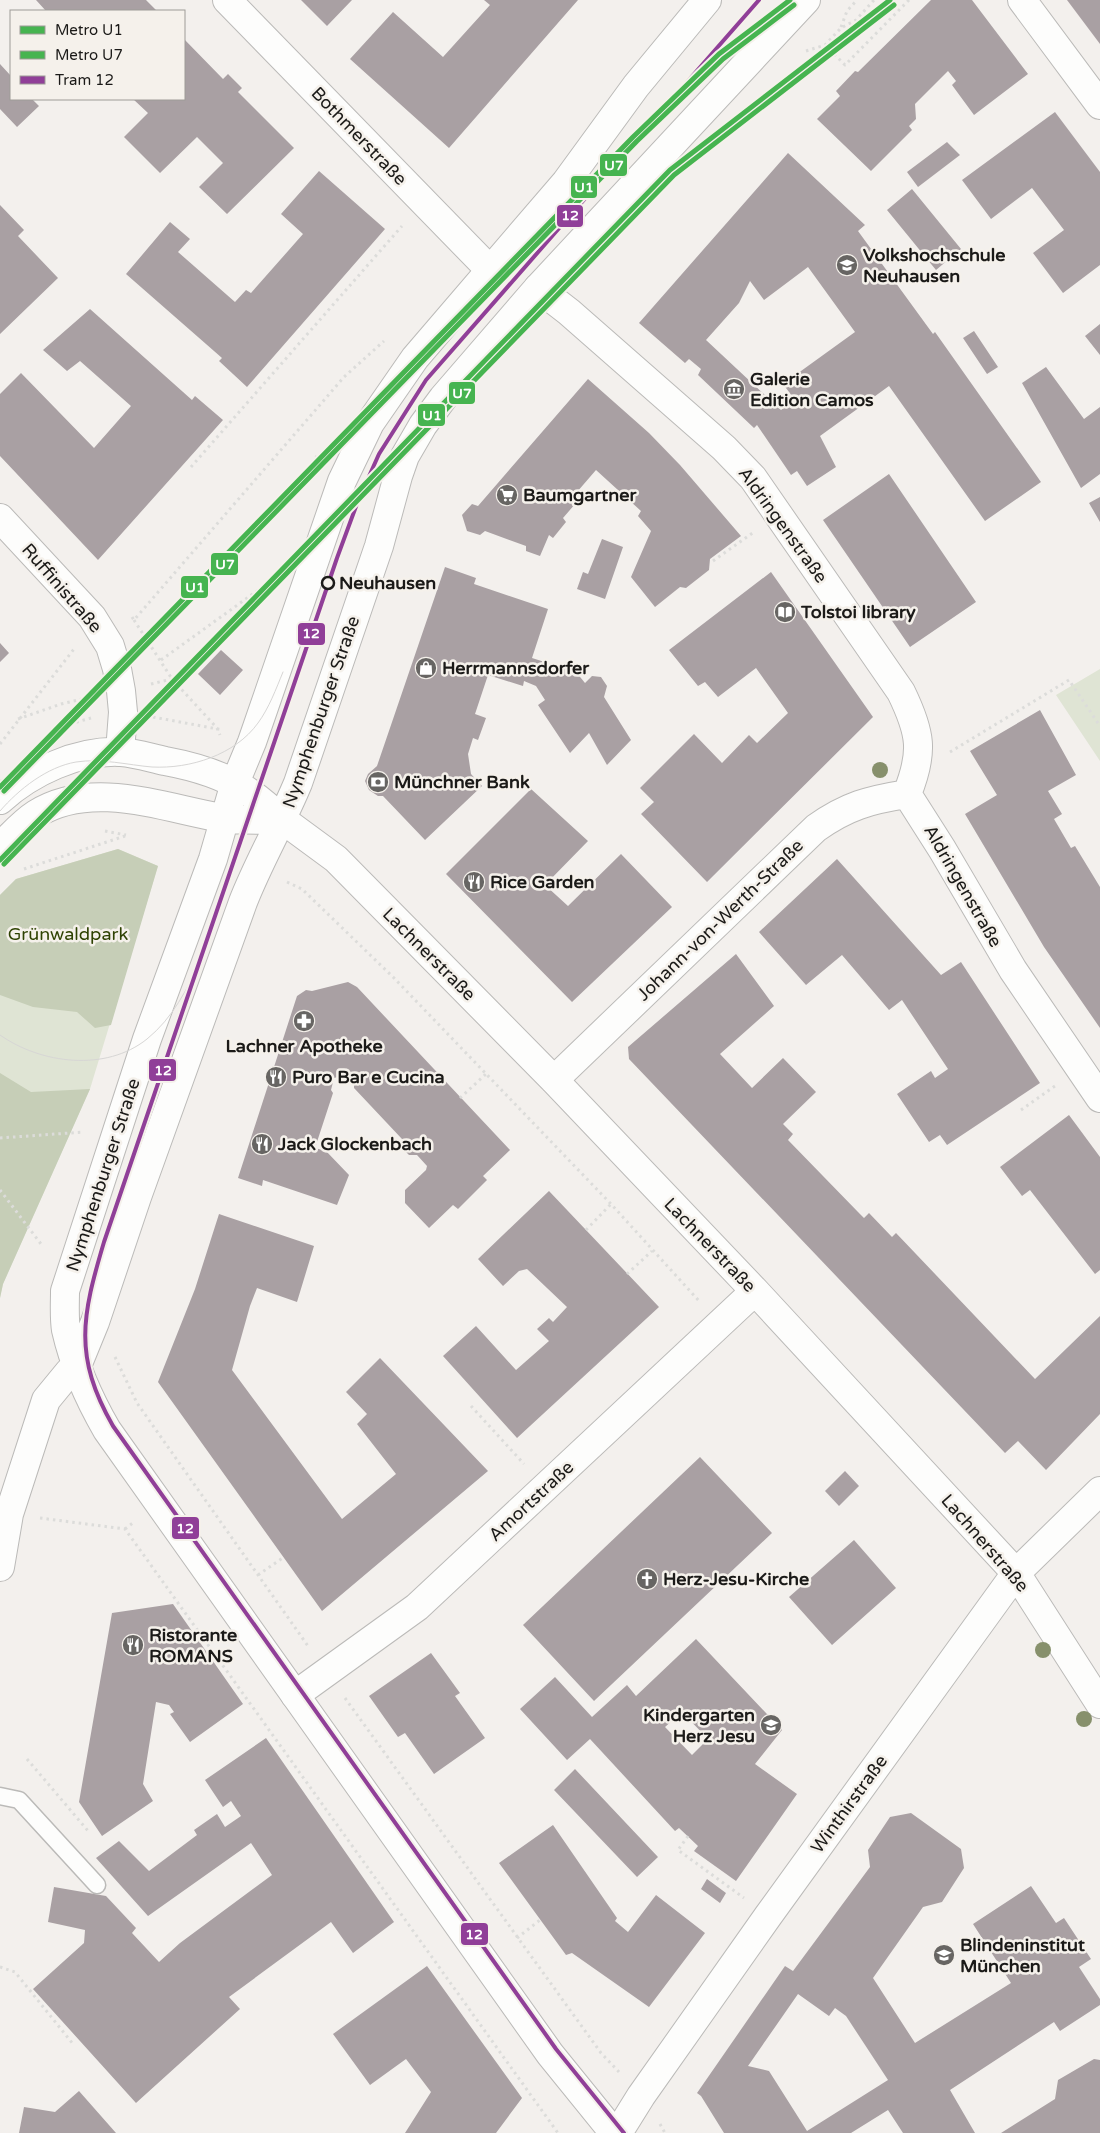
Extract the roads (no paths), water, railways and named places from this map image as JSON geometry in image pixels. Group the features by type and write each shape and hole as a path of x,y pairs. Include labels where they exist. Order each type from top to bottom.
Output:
{"street":[{"name":"Bothmerstraße","path":"227,0 491,271"},
{"name":"Nymphenburger Straße","path":"77,1366 66,1328 64,1291 147,1039 213,859 235,784 252,742 342,481 370,423 416,358 566,182 636,86 707,0"},
{"name":"Nymphenburger Straße","path":"0,1567 9,1514 46,1400 69,1372 77,1366 95,1322 137,1197 243,902 255,872 283,820 298,783 351,629 405,456 423,425 444,398 538,288 806,0"},
{"path":"1022,0 1100,105"},
{"name":"Aldringenstraße","path":"538,288 694,422 753,478 901,692 911,712 918,739 919,759 911,783 942,849 1012,970 1100,1098"},
{"name":"Ruffinistraße","path":"0,518 100,626 115,661 121,691 123,712 120,752"},
{"name":"Lachnerstraße","path":"0,800 19,783 58,763 86,756 120,752 185,765 235,784 257,798 283,820 336,859 554,1080 755,1292 1016,1573 1100,1704"},
{"name":"Johann-von-Werth-Straße","path":"554,1080 816,828 845,809 884,797 911,783"},
{"path":"0,847 23,824 38,813 84,798 106,797 224,818 283,820"},
{"name":"Amortstraße","path":"295,1695 417,1607 755,1292"},
{"path":"77,1366 92,1404 107,1430 550,2054 616,2133"},
{"name":"Winthirstraße","path":"616,2133 1016,1573 1100,1491"}],"lane":[{"path":"0,1796 19,1800 97,1885"}],"tram line":[{"name":"12","path":"624,2133 556,2049 113,1426 100,1401 92,1378 87,1357 85,1335 90,1292 104,1242 337,558 358,501 379,454 426,380 759,0"},
{"path":"0,811 34,780 55,769 76,762 114,762 167,767 196,762 224,752 237,744 258,723 269,705 283,672"},
{"path":"0,1035 16,1045 54,1058 93,1060 131,1049 156,1031 172,1012 185,992 201,960"}],"metro line":[{"name":"U1","path":"0,787 633,137 719,54 790,0"},
{"name":"U1","path":"0,860 670,170 890,0"},
{"name":"U7","path":"4,791 637,141 723,59 794,5"},
{"name":"U7","path":"4,864 674,175 894,5"}],"place":[{"name":"Volkshochschule Neuhausen","path":"847,265"},
{"name":"Galerie Edition Camos","path":"734,389"},
{"name":"Baumgartner","path":"507,495"},
{"name":"Neuhausen","path":"328,583"},
{"name":"Tolstoi library","path":"785,612"},
{"name":"Herrmannsdorfer","path":"426,668"},
{"name":"Münchner Bank","path":"378,782"},
{"name":"Rice Garden","path":"474,882"},
{"name":"Lachner Apotheke","path":"304,1021"},
{"name":"Puro Bar e Cucina","path":"276,1077"},
{"name":"Jack Glockenbach","path":"262,1144"},
{"name":"Herz-Jesu-Kirche","path":"647,1579"},
{"name":"Ristorante ROMANS","path":"133,1645"},
{"name":"Kindergarten Herz Jesu","path":"771,1725"},
{"name":"Blindeninstitut München","path":"944,1955"}],"park label":[{"name":"Grünwaldpark","path":"68,934"}]}
